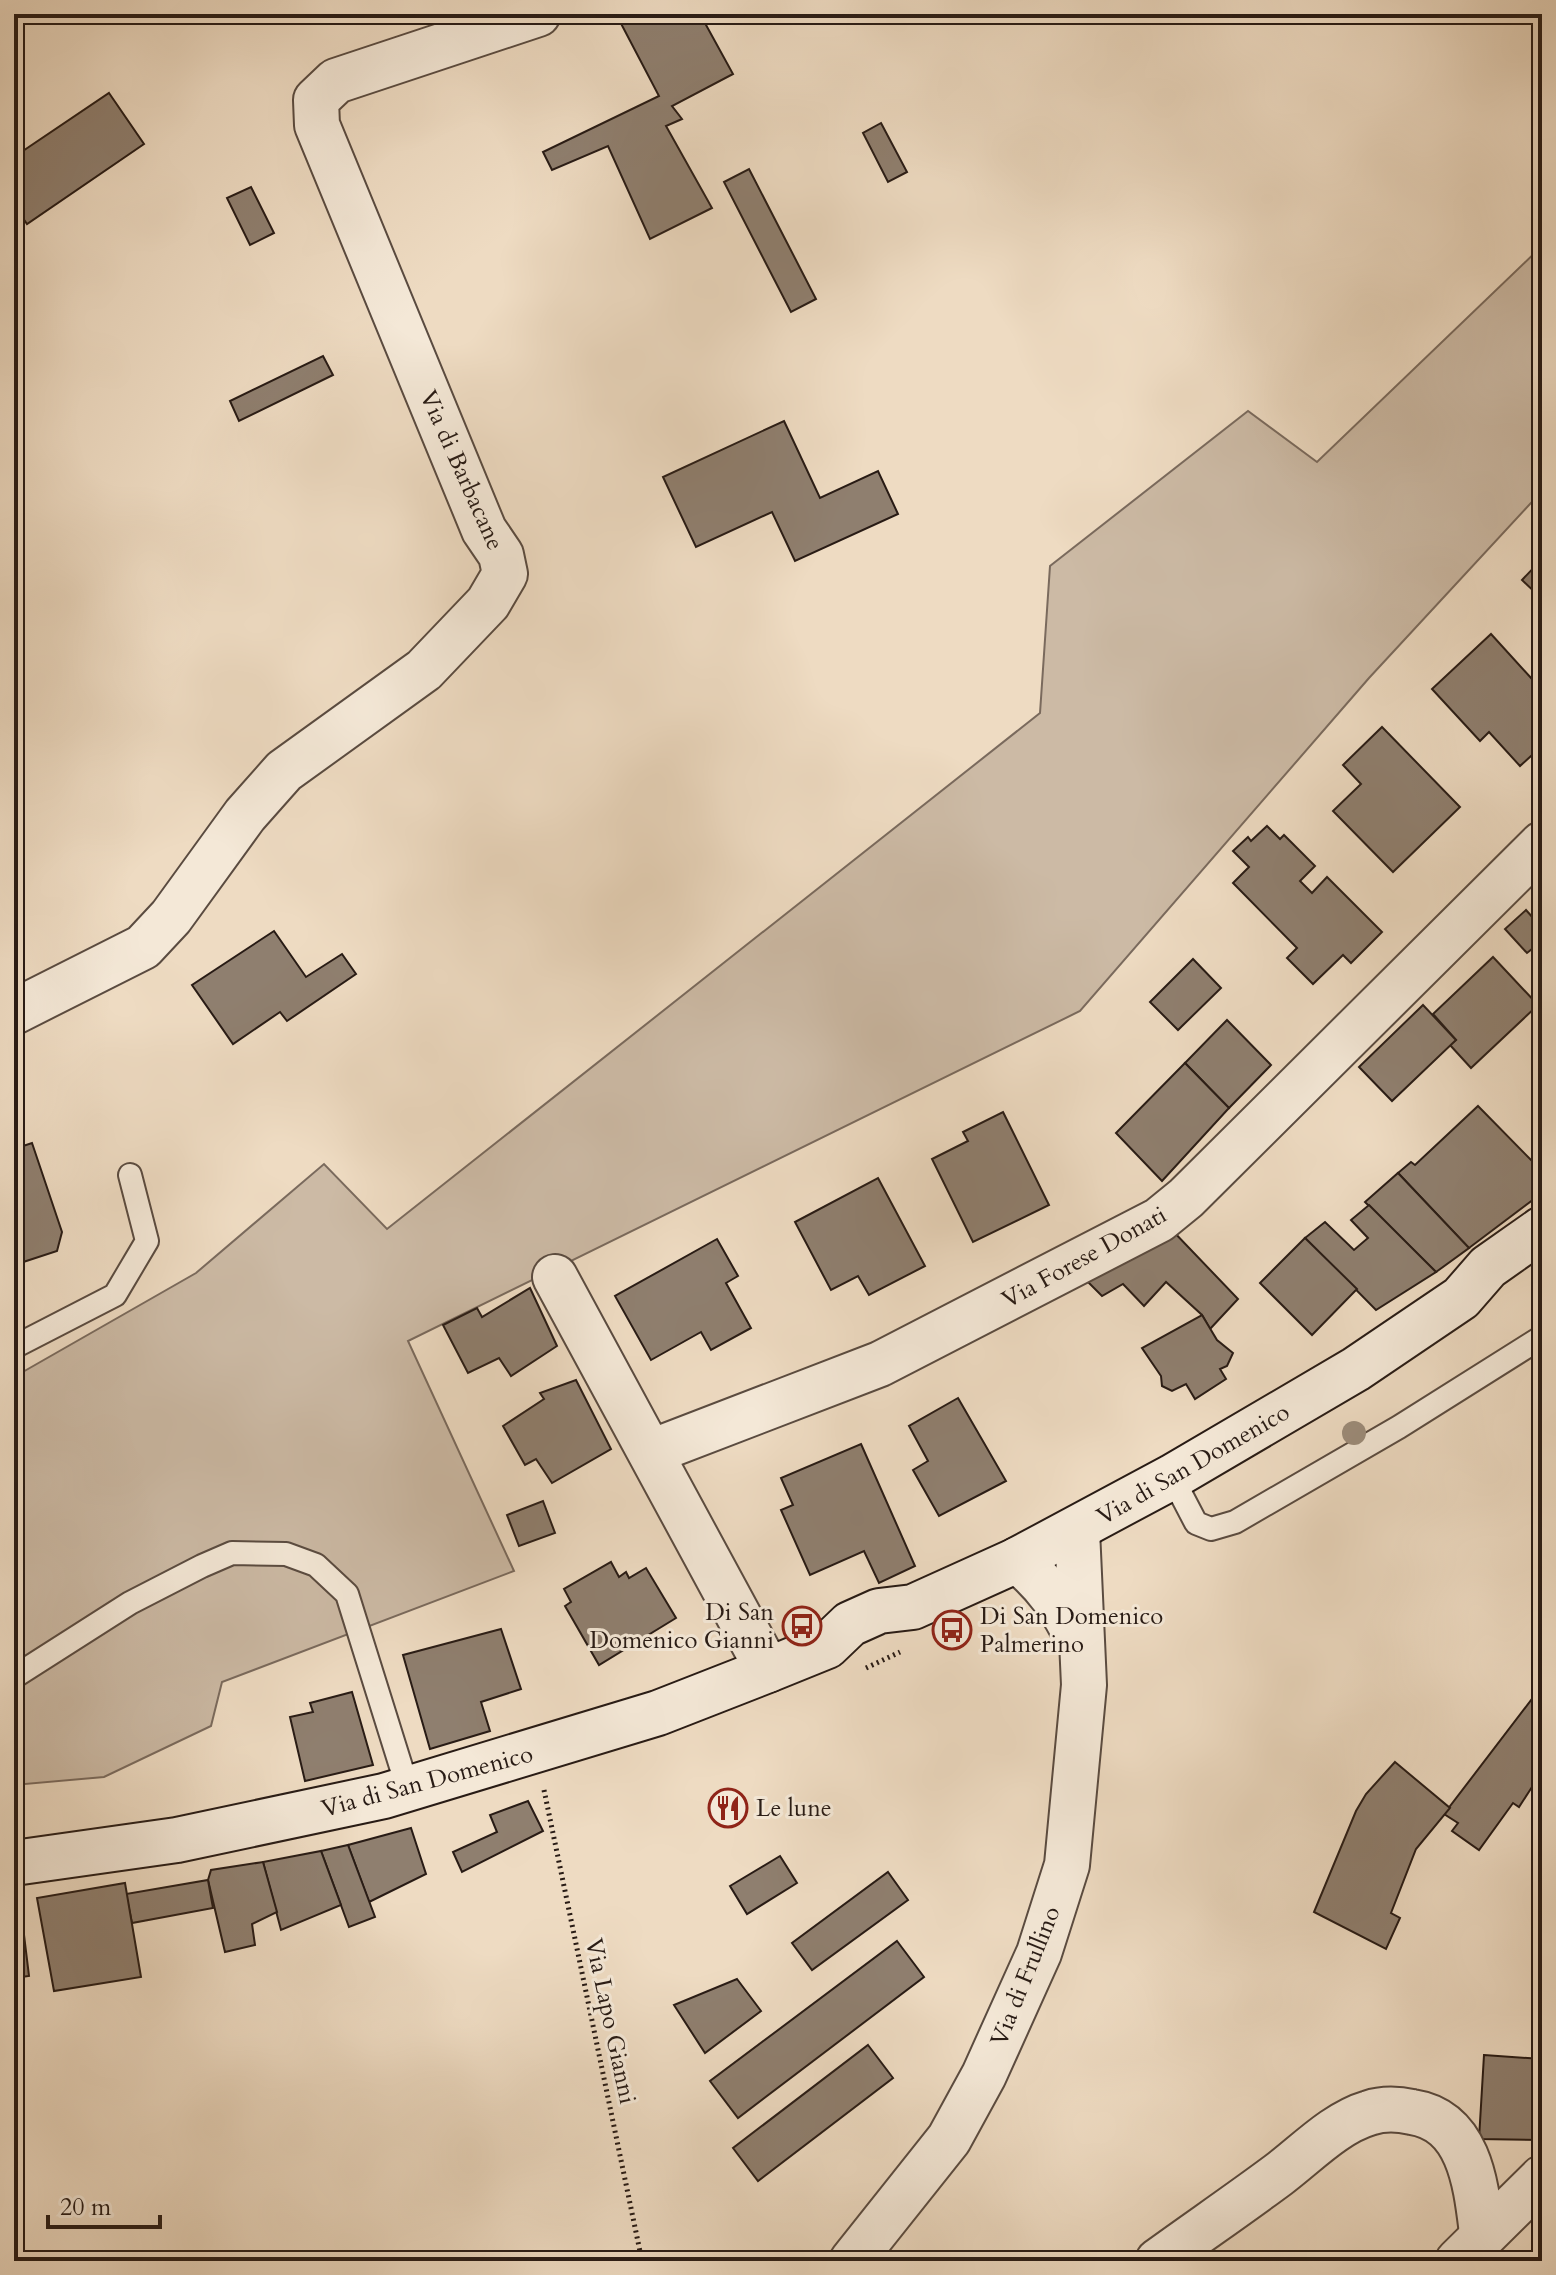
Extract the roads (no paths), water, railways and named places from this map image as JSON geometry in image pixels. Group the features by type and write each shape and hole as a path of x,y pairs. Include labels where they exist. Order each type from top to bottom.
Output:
{"street":[{"name":"Via di Barbacane","path":"14,1012 143,947 180,905 245,815 284,771 424,670 488,603 505,574 501,555 484,530 317,125 316,100 336,81 538,14"},
{"name":"Via Forese Donati","path":"651,1452 880,1364 1159,1220 1186,1198 1542,844"},
{"name":"Via di San Domenico","path":"1461,1298 1488,1267 1542,1229"},
{"name":"Via di San Domenico","path":"14,1863 206,1834 408,1789 658,1713 827,1646 858,1647 887,1634 913,1607 1077,1530 1172,1477 1356,1369 1461,1298 1501,1283 1542,1254"},
{"path":"555,1277 768,1670"},
{"name":"Via di Frullino","path":"852,2261 949,2139 984,2075 1039,1953 1067,1865 1084,1685 1077,1530"},
{"name":"Via di Frullino","path":"1017,1560 1052,1592 1082,1648"},
{"path":"1158,2261 1326,2137 1368,2113 1393,2109 1429,2114 1451,2129 1466,2155 1476,2185 1470,2247"},
{"path":"1470,2247 1542,2178"}],"lane":[{"path":"14,1347 115,1295 147,1241 130,1175"},
{"path":"1172,1477 1196,1523 1211,1529 1235,1522 1399,1427 1542,1337"},
{"path":"14,1677 130,1603 202,1566 232,1553 286,1554 316,1565 347,1594 408,1789"}],"place":[{"name":"Di San Domenico Gianni","path":"802,1626"},
{"name":"Di San Domenico Palmerino","path":"952,1630"},
{"name":"Le lune","path":"728,1808"}]}
